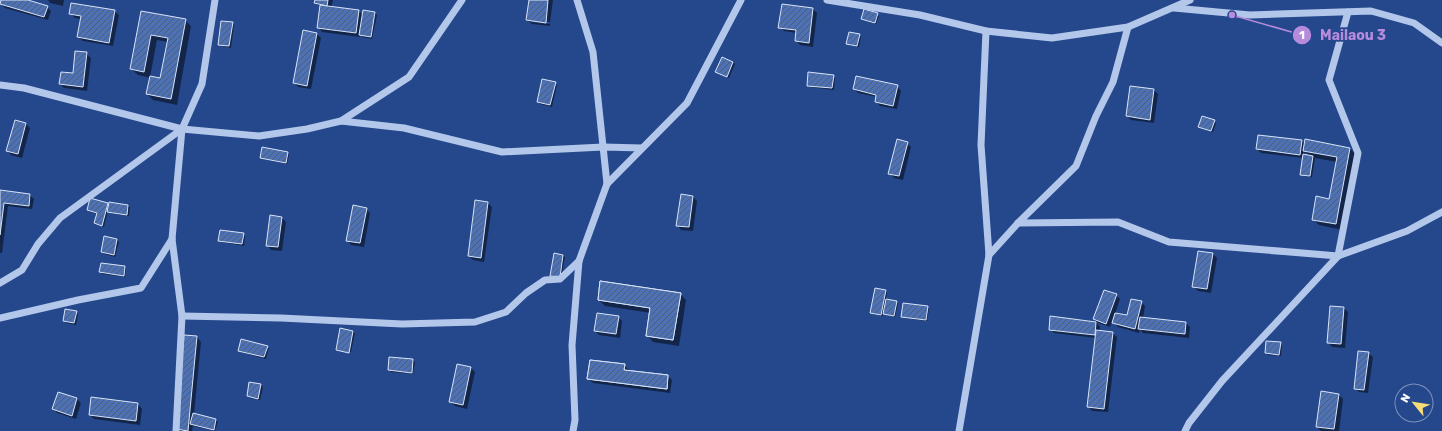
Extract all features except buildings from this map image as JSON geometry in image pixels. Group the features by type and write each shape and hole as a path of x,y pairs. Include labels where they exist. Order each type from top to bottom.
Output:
{"street":[{"path":"176,431 182,316 172,239 182,129 202,84 214,0"},
{"path":"341,121 409,77 462,0"},
{"path":"577,0 593,52 607,184"},
{"path":"573,431 575,420 572,345 579,261 607,184 686,103 741,0"},
{"path":"827,0 920,15 986,31 1052,38 1128,27 1190,0"},
{"path":"1172,8 1178,0"},
{"path":"1172,8 1250,15 1371,11 1414,23 1442,43"},
{"path":"1185,431 1189,423 1222,381 1338,256 1358,153 1330,80 1348,12"},
{"path":"989,255 1018,223 1076,166 1096,116 1114,82 1128,27"},
{"path":"959,431 989,255 981,145 986,31"},
{"path":"0,85 24,88 182,129 259,136 307,129 341,121 404,128 502,152 603,147 642,148"},
{"path":"1,284 22,270 38,244 60,218 182,129"},
{"path":"1018,223 1118,222 1169,242 1338,256 1407,231 1442,212"},
{"path":"0,318 78,300 141,288 172,239"},
{"path":"182,316 281,318 402,324 475,322 506,312 526,293 545,280 560,279 579,261"}],"place":[{"name":"Mailaou 3","path":"1232,15"}]}
